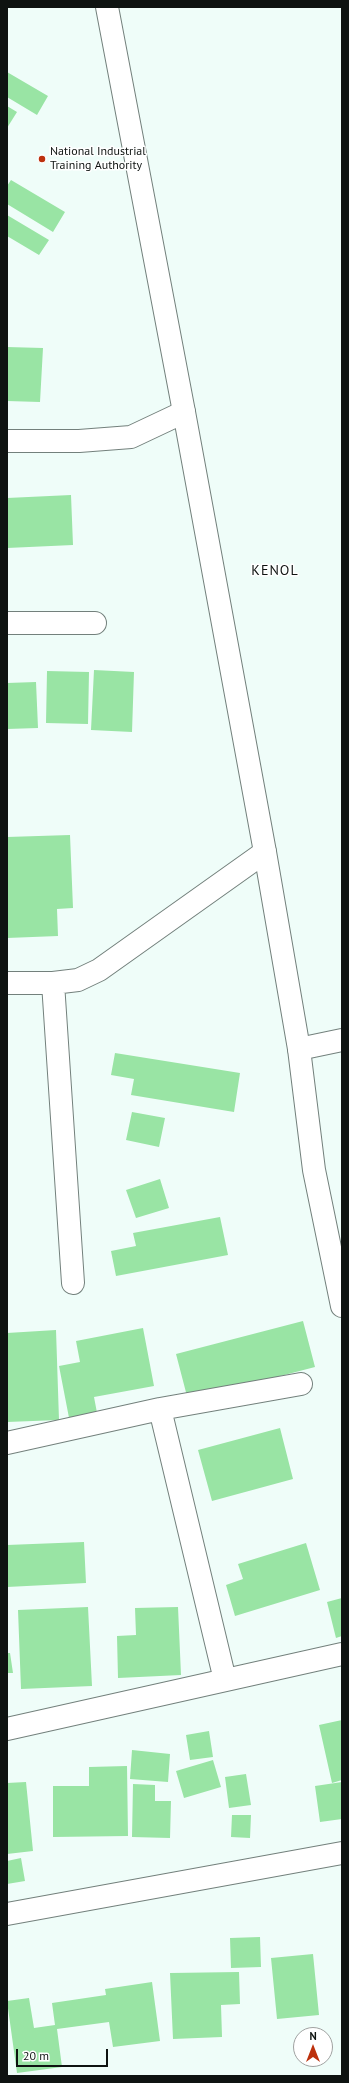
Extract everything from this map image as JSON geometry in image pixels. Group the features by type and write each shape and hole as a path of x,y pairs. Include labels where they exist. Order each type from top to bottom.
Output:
{"street":[{"path":"107,7 184,412 265,852 299,1049 314,1170 342,1306"},
{"path":"7,441 79,442 131,437 184,412"},
{"path":"7,623 95,623"},
{"path":"7,983 53,983 78,980 99,970 265,852"},
{"path":"53,983 73,1283"},
{"path":"299,1049 342,1040"},
{"path":"7,1443 160,1409 301,1384"},
{"path":"160,1409 224,1680"},
{"path":"7,1729 342,1654"},
{"path":"7,1914 342,1853"}],"building":[{"path":"7,72 48,96 37,115 7,97"},
{"path":"7,106 17,112 7,128"},
{"path":"11,180 65,212 53,232 7,204 7,186"},
{"path":"7,215 49,240 39,255 7,236"},
{"path":"7,347 43,348 40,402 7,401"},
{"path":"71,495 73,545 7,548 7,498"},
{"path":"94,670 134,672 132,732 91,730"},
{"path":"47,671 89,672 88,724 46,723"},
{"path":"36,682 38,728 7,729 7,683"},
{"path":"70,835 73,908 57,909 58,936 7,938 7,837"},
{"path":"115,1053 240,1073 234,1112 131,1095 134,1079 111,1075"},
{"path":"132,1112 165,1118 159,1147 126,1140"},
{"path":"160,1179 169,1208 136,1218 126,1190"},
{"path":"220,1217 228,1255 116,1276 111,1251 136,1246 133,1233"},
{"path":"303,1321 315,1367 188,1400 176,1354"},
{"path":"143,1328 154,1386 94,1397 98,1418 70,1423 59,1366 80,1362 76,1341"},
{"path":"56,1330 59,1420 7,1422 7,1333"},
{"path":"280,1428 293,1479 212,1501 198,1450"},
{"path":"84,1542 86,1583 7,1587 7,1545"},
{"path":"306,1543 320,1590 235,1616 226,1585 243,1579 238,1564"},
{"path":"342,1598 342,1636 336,1638 327,1602"},
{"path":"88,1607 92,1686 21,1689 18,1610"},
{"path":"178,1607 181,1675 118,1678 117,1636 136,1635 135,1608"},
{"path":"7,1653 10,1653 13,1673 7,1673"},
{"path":"342,1720 342,1780 332,1783 319,1725"},
{"path":"209,1731 213,1757 190,1760 186,1735"},
{"path":"132,1750 170,1754 168,1782 130,1779"},
{"path":"213,1760 221,1787 184,1798 176,1771"},
{"path":"127,1766 128,1836 53,1837 53,1786 89,1786 89,1767"},
{"path":"246,1774 251,1805 229,1808 225,1777"},
{"path":"26,1782 33,1851 7,1854 7,1783"},
{"path":"342,1782 342,1819 320,1822 315,1786"},
{"path":"133,1784 155,1785 155,1801 171,1801 170,1838 132,1837"},
{"path":"232,1815 251,1815 250,1838 231,1837"},
{"path":"21,1858 25,1881 7,1884 7,1861"},
{"path":"260,1937 261,1967 231,1968 230,1938"},
{"path":"313,1954 319,2015 277,2019 271,1958"},
{"path":"239,1972 240,2004 221,2005 222,2037 173,2039 170,1973"},
{"path":"152,1982 160,2041 113,2047 109,2022 57,2029 62,2067 17,2073 7,2001 29,1998 34,2028 55,2025 52,2003 106,1995 105,1989"}],"place":[{"name":"National Industrial Training Authority","path":"42,159"}],"district":[{"name":"KENOL","path":"275,571"}]}
